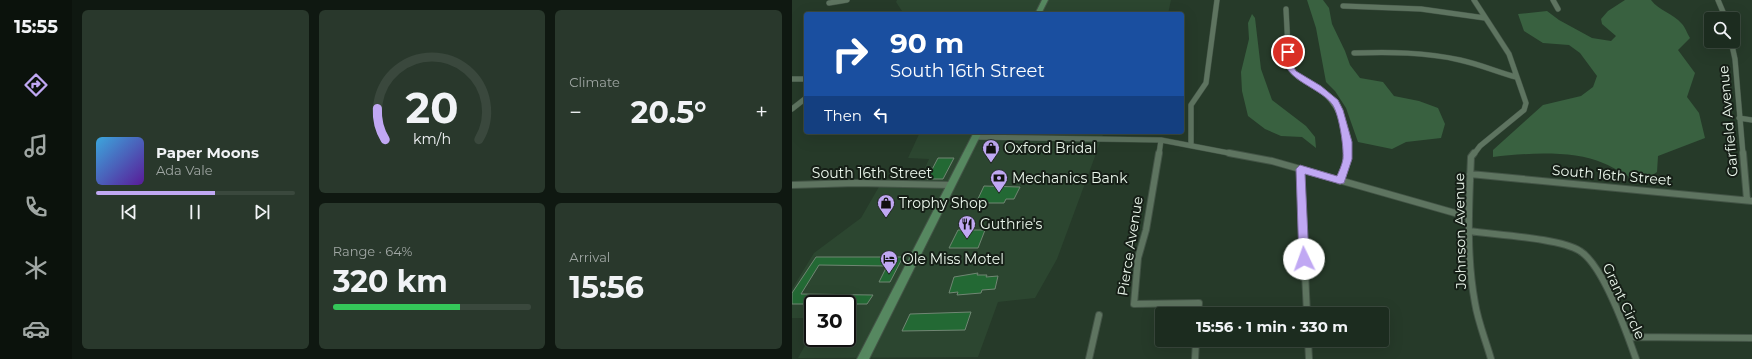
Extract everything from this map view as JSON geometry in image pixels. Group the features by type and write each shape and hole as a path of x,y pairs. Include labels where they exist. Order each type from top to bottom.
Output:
{"main road":[{"path":"1039,12 1045,0"},
{"path":"864,359 977,134"}],"street":[{"path":"829,2 847,0"},
{"path":"1191,145 1191,105 1206,83 1217,0"},
{"name":"Johnson Avenue","path":"1474,0 1509,54 1516,78 1526,103 1524,110 1480,146 1472,157 1469,218 1471,268 1475,304 1491,359"},
{"path":"1553,0 1558,9"},
{"path":"1718,0 1723,12"},
{"path":"1343,6 1392,6 1485,18"},
{"path":"1286,10 1289,66 1298,77 1328,95 1335,102 1339,110 1347,142 1347,159 1340,181"},
{"name":"Garfield Avenue","path":"1733,48 1739,118 1749,200"},
{"path":"1354,53 1403,52 1438,56 1461,60 1516,78"},
{"path":"792,79 804,79"},
{"path":"792,109 804,100"},
{"path":"1739,118 1752,120"},
{"path":"977,134 1160,140 1191,145 1272,161 1469,218"},
{"name":"Pierce Avenue","path":"1160,140 1146,230 1138,258 1134,304 1199,303 1199,307"},
{"path":"1300,169 1307,307"},
{"name":"South 16th Street","path":"1470,174 1749,200"},
{"name":"South 16th Street","path":"792,185 856,183 951,185"},
{"name":"Grant Circle","path":"1469,231 1551,243 1571,247 1580,251 1596,269 1629,337 1636,359"},
{"path":"1089,359 1099,315"},
{"path":"1629,337 1752,338"},
{"path":"1194,359 1195,347"},
{"path":"1308,347 1309,359"}],"shaded area":[{"path":"897,0 1171,0 1168,12 904,12 896,2"},
{"path":"1307,0 1323,0 1329,8 1332,24 1350,65 1360,78 1383,82 1394,96 1419,101 1438,108 1445,124 1441,138 1406,142 1392,149 1358,142 1346,108 1335,91 1326,82 1316,28"},
{"path":"1625,0 1651,0 1658,7 1678,20 1684,27 1690,38 1678,50 1695,73 1687,97 1699,113 1705,138 1658,156 1657,172 1641,183 1608,165 1578,156 1564,154 1520,154 1493,157 1493,150 1543,105 1581,96 1593,87 1597,76 1580,53 1569,45 1543,43 1524,31 1518,14 1547,11 1559,20 1592,38 1611,41 1616,36 1602,24 1601,19 1608,11"},
{"path":"1252,14 1255,18 1261,69 1272,100 1306,126 1315,137 1316,148 1302,137 1281,136 1265,129 1248,116 1242,91 1241,72 1249,39 1248,23"},
{"path":"919,134 1103,134 1057,259 1035,298 998,302 978,357 798,358 804,347 856,347 856,295 804,295 804,318 792,318 792,289 814,253 861,218 880,185 916,188 929,159 908,158"}],"building":[{"path":"938,158 954,158 943,179 927,179"},
{"name":"Mechanics Bank","path":"984,186 1020,187 1014,199 1006,199 1004,203 976,203"},
{"name":"Guthrie's","path":"958,230 985,230 978,248 949,248"},
{"name":"Ole Miss Motel","path":"816,257 903,257 890,282 879,282 887,266 819,265 801,294 873,295 867,304 856,304 856,295 804,295 804,304 792,304 792,293"},
{"path":"978,273 977,275 987,275 986,277 998,276 995,289 982,290 981,293 957,295 958,292 949,293 954,277"},
{"path":"971,312 965,330 902,331 910,314"}],"place":[{"name":"Oxford Bridal","path":"991,163"},
{"name":"Mechanics Bank","path":"999,193"},
{"name":"Trophy Shop","path":"886,218"},
{"name":"Guthrie's","path":"967,239"},
{"name":"Ole Miss Motel","path":"889,274"}],"route":[{"path":"1288,52 1289,66 1293,73 1318,88 1335,102 1344,125 1347,142 1347,159 1340,181 1300,169 1304,259"}]}
